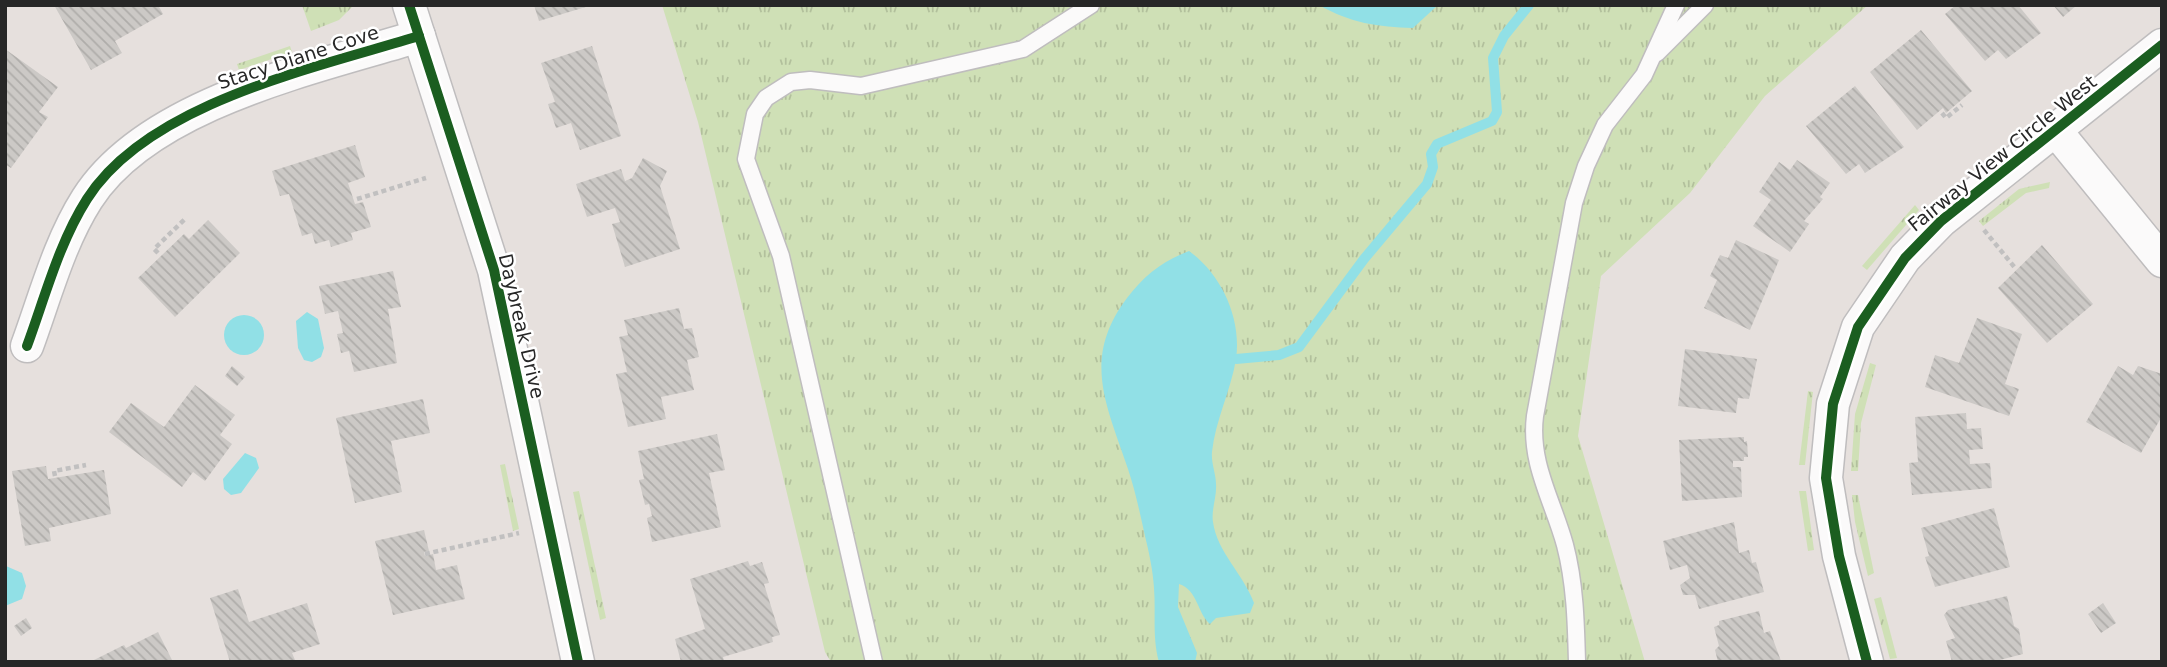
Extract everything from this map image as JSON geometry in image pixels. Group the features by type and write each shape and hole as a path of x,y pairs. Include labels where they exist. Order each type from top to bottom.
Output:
{"street":[{"name":"Daybreak Drive","path":"409,5 494,270 578,662"},
{"name":"Stacy Diane Cove","path":"27,346 65,243 83,206 109,171 147,137 220,101 419,36"},
{"name":"Fairway View Circle West","path":"1867,662 1839,556 1826,478 1833,404 1851,344 1876,297 1919,243 1941,221 2162,45"},
{"path":"2056,131 2162,261"}],"lane":[{"path":"874,662 781,256 746,159 755,114 766,98 791,82 810,80 861,86 1023,50 1091,5"},
{"path":"1577,662 1573,582 1565,545 1538,468 1532,435 1574,203 1586,166 1605,125 1644,75 1676,5"},
{"path":"1653,58 1705,5"}],"path":[{"path":"1942,113 1946,118 1962,105"},
{"path":"358,199 426,178"},
{"path":"158,254 154,249 185,219"},
{"path":"1984,230 2016,269"},
{"path":"55,476 54,471 86,465"},
{"path":"425,554 519,533"}],"green space":[{"path":"302,5 354,5 339,20 311,31"},
{"path":"662,5 1868,5 1765,96 1690,193 1601,276 1578,436 1645,662 831,662 825,652 698,122"},
{"path":"290,46 292,52 239,70 237,64"},
{"path":"2050,182 2049,188 2026,193 1983,226 1979,221 2019,189"},
{"path":"1915,205 1919,210 1867,270 1862,266"},
{"path":"1870,363 1876,365 1861,423 1858,471 1851,471 1855,414"},
{"path":"1808,391 1813,392 1805,465 1799,465"},
{"path":"505,464 519,529 513,531 500,465"},
{"path":"579,491 606,618 600,620 573,492"},
{"path":"1799,491 1806,491 1814,550 1808,551"},
{"path":"1852,495 1858,495 1874,573 1868,576 1855,522"},
{"path":"1881,597 1897,658 1890,659 1874,599"}],"water":[{"path":"1319,5 1438,5 1413,28 1364,23"},
{"path":"1189,251 1220,284 1236,328 1236,359 1212,452 1216,480 1213,517 1220,543 1254,603 1250,613 1216,618 1210,624 1194,596 1179,584 1178,607 1197,653 1195,662 1159,662 1151,562 1133,485 1106,403 1102,362 1105,342 1113,320 1127,298 1154,270"},
{"path":"307,312 318,319 324,348 321,357 312,362 304,360 298,348 296,321"},
{"path":"244,315 252,316 258,321 263,327 263,343 258,349 252,354 244,355 236,354 230,349 225,343 224,335 225,327 230,321 236,316"},
{"path":"245,453 256,458 259,468 241,493 231,495 224,489 223,479"},
{"path":"6,566 22,573 26,586 22,599 5,606"}],"building":[{"path":"54,5 158,5 163,14 115,41 122,53 91,70"},
{"path":"534,5 589,5 589,6 539,21"},
{"path":"1956,5 2018,5 2041,33 2006,59 1998,50 1985,61 1945,14"},
{"path":"2053,5 2077,5 2063,17"},
{"path":"1921,30 1972,91 1946,113 1943,108 1917,130 1870,72"},
{"path":"592,46 621,136 580,150 571,123 556,128 548,104 555,102 541,63"},
{"path":"5,49 58,87 39,112 48,117 11,168 5,164"},
{"path":"1855,86 1904,147 1865,173 1859,164 1846,174 1806,126"},
{"path":"355,145 365,177 348,183 355,204 363,202 371,227 351,233 353,240 331,247 329,240 315,244 312,233 302,236 289,194 280,196 272,171"},
{"path":"643,158 667,171 660,186 680,249 625,267 612,224 620,222 615,208 587,217 576,184 621,169 625,181 632,178"},
{"path":"1797,160 1830,183 1820,197 1823,199 1804,221 1809,224 1790,252 1753,226 1771,200 1759,192 1779,162 1790,170"},
{"path":"208,220 240,253 175,317 138,278 184,234 189,239"},
{"path":"1736,240 1779,260 1750,330 1704,308 1717,280 1710,276 1720,255 1728,258"},
{"path":"2042,245 2093,304 2047,343 1998,288"},
{"path":"393,271 401,307 388,309 397,363 354,372 349,351 341,353 337,334 343,333 338,311 325,314 319,286"},
{"path":"679,308 684,329 692,328 699,357 687,360 694,390 661,397 666,419 628,427 616,374 627,372 619,337 628,335 624,320"},
{"path":"1977,318 2022,334 2005,384 2019,389 2009,416 1925,387 1935,355 1959,363"},
{"path":"1685,349 1757,359 1749,399 1738,398 1736,413 1678,406"},
{"path":"232,366 245,377 237,386 225,376"},
{"path":"2118,366 2133,375 2138,366 2162,374 2162,416 2141,453 2086,422"},
{"path":"195,385 235,415 220,435 232,444 205,481 193,472 182,487 109,432 131,403 164,427"},
{"path":"423,399 430,433 391,441 402,492 355,503 336,418"},
{"path":"1966,413 1967,429 1981,428 1983,449 1969,450 1970,464 1990,463 1992,488 1912,495 1909,463 1918,462 1915,417"},
{"path":"717,434 725,470 709,473 721,527 652,542 647,518 652,516 649,504 645,505 639,480 644,479 638,451"},
{"path":"1744,437 1744,442 1747,441 1748,457 1744,457 1744,461 1733,461 1733,467 1741,467 1742,497 1682,501 1679,440"},
{"path":"46,466 48,479 104,470 111,514 49,528 51,541 25,546 12,471"},
{"path":"1994,508 2010,567 1935,587 1925,557 1929,556 1921,528"},
{"path":"1734,522 1739,553 1749,550 1752,563 1756,562 1764,592 1699,609 1695,595 1683,595 1680,585 1690,578 1687,565 1670,570 1663,541"},
{"path":"424,530 429,551 424,552 425,556 433,554 436,570 457,565 465,599 393,615 375,541"},
{"path":"748,561 750,566 762,562 769,583 764,584 780,635 772,637 773,642 723,657 724,661 721,662 681,662 675,639 705,629 690,579"},
{"path":"238,589 249,622 307,603 320,644 292,653 295,660 289,662 230,662 210,598"},
{"path":"2007,596 2014,626 2019,629 2023,654 1992,662 1952,662 1946,641 1955,638 1944,615 1948,610"},
{"path":"2103,603 2116,623 2101,633 2088,614"},
{"path":"1759,611 1764,633 1770,631 1781,661 1718,662 1715,650 1719,646 1714,627 1719,625 1719,621"},
{"path":"26,618 32,628 21,636 14,626"},
{"path":"158,632 173,662 90,662 124,645 126,648"}],"waterway":[{"path":"1236,359 1279,355 1299,347 1364,259 1427,184 1433,167 1431,154 1437,144 1492,121 1497,112 1493,58 1504,36 1529,5"}],"cycle path":[{"path":"409,5 494,270 578,662"},
{"path":"27,346 60,252 87,199 115,166 150,138 191,114 237,93 284,76 419,36"},
{"path":"1867,662 1839,556 1826,478 1833,404 1858,327 1905,258 1941,221 2162,45"}]}
